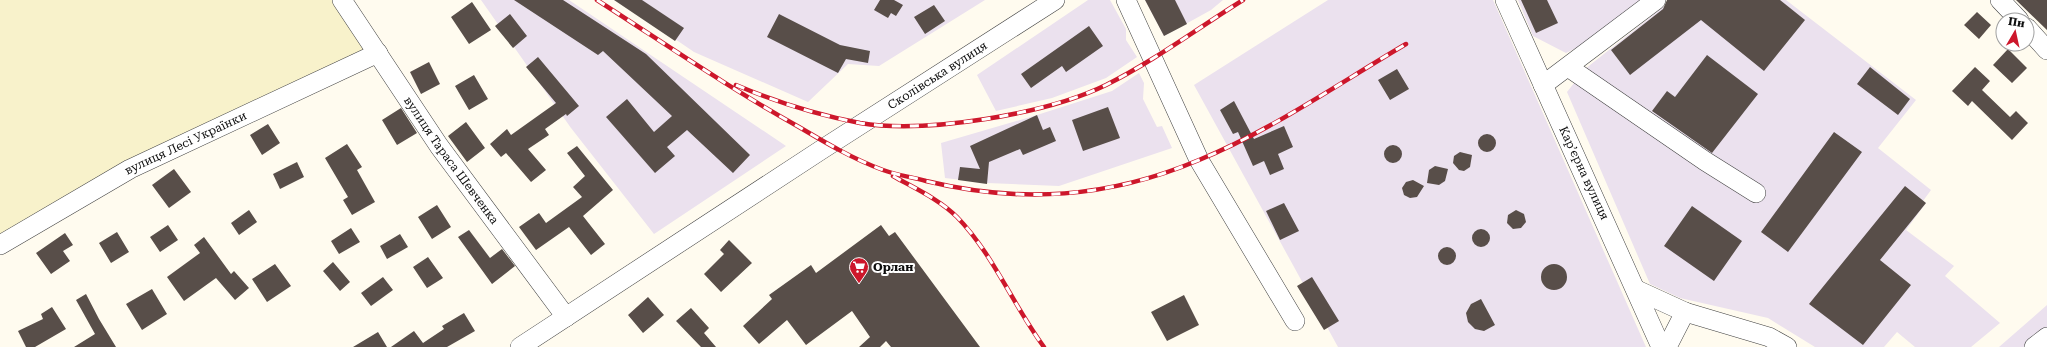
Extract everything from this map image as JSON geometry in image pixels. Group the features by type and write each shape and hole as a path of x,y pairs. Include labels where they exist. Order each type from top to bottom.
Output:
{"street":[{"name":"вулиця Тараса Шевченка","path":"342,0 440,146 566,317"},
{"name":"Сколівська вулиця","path":"566,317 1054,0"},
{"path":"1126,0 1199,160 1295,321"},
{"name":"Карʼєрна вулиця","path":"1505,0 1637,290 1661,347"},
{"path":"1543,85 1656,0"},
{"path":"2000,0 2011,12"},
{"path":"2035,37 2047,50"},
{"name":"вулиця Лесі Українки","path":"0,245 130,169 378,53"},
{"path":"1568,67 1705,161 1756,193"},
{"path":"1637,290 1685,312 1769,338 1787,347"},
{"path":"1667,347 1685,312"},
{"path":"520,347 566,317"},
{"path":"2034,347 2047,337"}],"shaded area":[{"path":"0,0 335,0 367,49 0,237"},
{"path":"481,0 569,0 786,146 654,234 571,128"},
{"path":"618,0 985,0 879,66 848,64 808,102 694,52"},
{"path":"1088,0 1110,0 1126,29 1126,40 1137,57 1106,78 1052,98 996,111 977,75"},
{"path":"1145,0 1223,0 1211,10 1164,36"},
{"path":"1328,0 1493,0 1646,347 1338,347 1194,85"},
{"path":"1518,0 1646,0 1595,39 1566,53 1533,36"},
{"path":"1672,0 1786,0 1916,100 1878,148 1931,190 1923,201 1926,203 1906,230 1954,266 1945,276 2000,323 1971,347 1915,347 1897,332 1884,347 1815,347 1768,318 1680,298 1650,284 1567,92 1585,69"},
{"path":"1139,73 1144,83 1143,99 1157,127 1162,126 1172,148 1059,186 987,183 945,178 941,143 1112,91"},
{"path":"2047,305 2047,347 1999,347"}],"building":[{"path":"514,0 563,0 646,54 750,155 733,173 687,130 667,147 675,156 655,173 606,117 627,99 654,132 672,116 603,51 598,55"},
{"path":"614,0 642,0 684,28 675,41"},
{"path":"880,0 894,0 903,5 896,16 891,13 888,18 874,10"},
{"path":"1145,0 1175,0 1187,24 1164,36"},
{"path":"1521,0 1547,0 1558,23 1536,33"},
{"path":"1667,0 1780,0 1805,20 1764,71 1701,20 1630,75 1611,50 1663,9"},
{"path":"2016,0 2047,0 2047,30 2035,18 2035,12 2028,12"},
{"path":"472,2 491,30 469,44 451,17"},
{"path":"934,5 945,21 925,34 914,17"},
{"path":"1977,12 1991,25 1979,39 1964,25"},
{"path":"510,14 527,36 513,48 495,26"},
{"path":"779,14 840,45 870,51 868,63 846,59 838,73 767,37"},
{"path":"1089,26 1103,46 1066,72 1062,66 1031,88 1021,74"},
{"path":"2005,52 2011,52 2027,68 2012,83 1993,65"},
{"path":"1707,55 1758,94 1712,153 1652,111 1667,91 1675,97"},
{"path":"538,57 579,106 567,116 566,114 545,129 549,135 528,149 546,170 531,182 506,153 501,157 490,144 507,129 511,135 556,103 526,67"},
{"path":"429,62 440,84 421,94 410,72"},
{"path":"1870,67 1910,99 1898,115 1857,84"},
{"path":"1975,67 1990,81 1982,90 2010,117 2016,111 2028,123 2012,140 1972,101 1968,106 1952,91"},
{"path":"1397,69 1409,89 1390,100 1378,80"},
{"path":"474,75 488,99 469,110 455,86"},
{"path":"1234,101 1254,139 1284,126 1293,147 1278,154 1284,169 1270,175 1264,161 1253,166 1238,132 1233,134 1220,110"},
{"path":"1108,107 1120,138 1083,151 1072,120"},
{"path":"401,108 417,133 397,145 382,120"},
{"path":"1037,115 1043,130 1050,127 1056,141 1023,155 1020,149 989,162 987,184 958,180 960,167 980,169 970,146"},
{"path":"466,122 485,148 467,162 448,136"},
{"path":"268,124 280,143 262,155 250,135"},
{"path":"1834,132 1862,152 1788,252 1761,232"},
{"path":"1487,134 1493,137 1496,143 1493,149 1487,152 1481,149 1478,143 1481,137"},
{"path":"347,144 362,167 357,170 375,202 352,215 343,200 348,197 325,158"},
{"path":"1393,145 1399,148 1402,154 1399,160 1393,163 1387,160 1384,154 1387,148"},
{"path":"577,146 613,190 583,216 605,244 591,255 569,227 536,250 519,227 539,213 546,223 582,197 573,187 585,176 567,153"},
{"path":"1460,152 1472,155 1470,167 1464,171 1459,170 1453,163 1454,156"},
{"path":"297,162 304,177 280,189 273,174"},
{"path":"1435,166 1448,169 1445,181 1439,185 1427,183 1429,170"},
{"path":"174,169 191,192 169,208 152,185"},
{"path":"1413,180 1424,186 1417,197 1410,198 1404,195 1402,188 1406,182"},
{"path":"1905,186 1926,203 1880,260 1911,285 1863,345 1809,304"},
{"path":"1284,203 1299,231 1280,240 1266,211"},
{"path":"437,205 451,227 432,239 418,217"},
{"path":"1692,206 1742,241 1714,281 1664,246"},
{"path":"249,210 257,222 239,235 231,223"},
{"path":"1516,210 1524,214 1526,222 1521,228 1513,229 1507,223 1508,215"},
{"path":"168,225 178,240 160,252 150,237"},
{"name":"Орлан","path":"881,225 889,236 895,232 980,347 891,347 886,341 880,347 859,347 870,337 852,311 806,345 787,320 759,344 743,326 772,299 769,295 811,265 816,273"},
{"path":"351,228 360,242 339,254 331,241"},
{"path":"1481,229 1487,232 1490,238 1487,244 1481,247 1475,244 1472,238 1475,232"},
{"path":"469,230 490,258 502,249 515,266 492,284 458,237"},
{"path":"117,232 129,252 111,263 99,243"},
{"path":"65,233 73,245 63,251 70,261 51,274 36,253"},
{"path":"400,234 408,247 387,259 380,246"},
{"path":"204,237 231,274 234,271 249,288 235,300 216,278 184,301 167,277 200,253 194,245"},
{"path":"729,240 752,263 721,292 704,274 724,254 720,250"},
{"path":"1447,247 1453,250 1456,256 1453,262 1447,265 1441,262 1438,256 1441,250"},
{"path":"428,257 443,278 427,288 413,267"},
{"path":"333,262 350,282 340,291 323,271"},
{"path":"275,264 291,286 267,302 252,279"},
{"path":"1554,264 1563,268 1567,277 1563,286 1554,290 1545,286 1541,277 1545,268"},
{"path":"383,277 393,290 371,306 361,293"},
{"path":"1312,277 1339,321 1324,330 1297,286"},
{"path":"152,289 167,314 142,330 126,304"},
{"path":"86,294 116,347 74,347 95,334 76,300"},
{"path":"1184,295 1199,325 1167,341 1151,312"},
{"path":"648,297 664,315 643,333 628,315"},
{"path":"1481,299 1495,325 1484,331 1475,329 1468,322 1466,313 1471,304"},
{"path":"52,307 66,329 35,347 26,347 18,331 43,319 41,314"},
{"path":"691,308 709,328 704,333 716,347 701,347 676,321"},
{"path":"464,313 475,331 447,347 391,347 414,331 423,343 444,329 442,326"},
{"path":"378,332 387,347 353,347"}],"railway":[{"path":"597,0 747,97 850,156 872,166 893,173 961,188 996,193 1064,193 1098,189 1132,183 1165,173 1199,160 1253,135 1279,121 1406,44"},
{"path":"736,85 797,107 860,123 887,126 918,126 986,119 1052,105 1106,85 1159,55 1243,0"},
{"path":"893,176 926,194 942,205 957,217 970,231 992,263 1022,314 1044,347"}],"place":[{"name":"Орлан","path":"859,284"}]}
